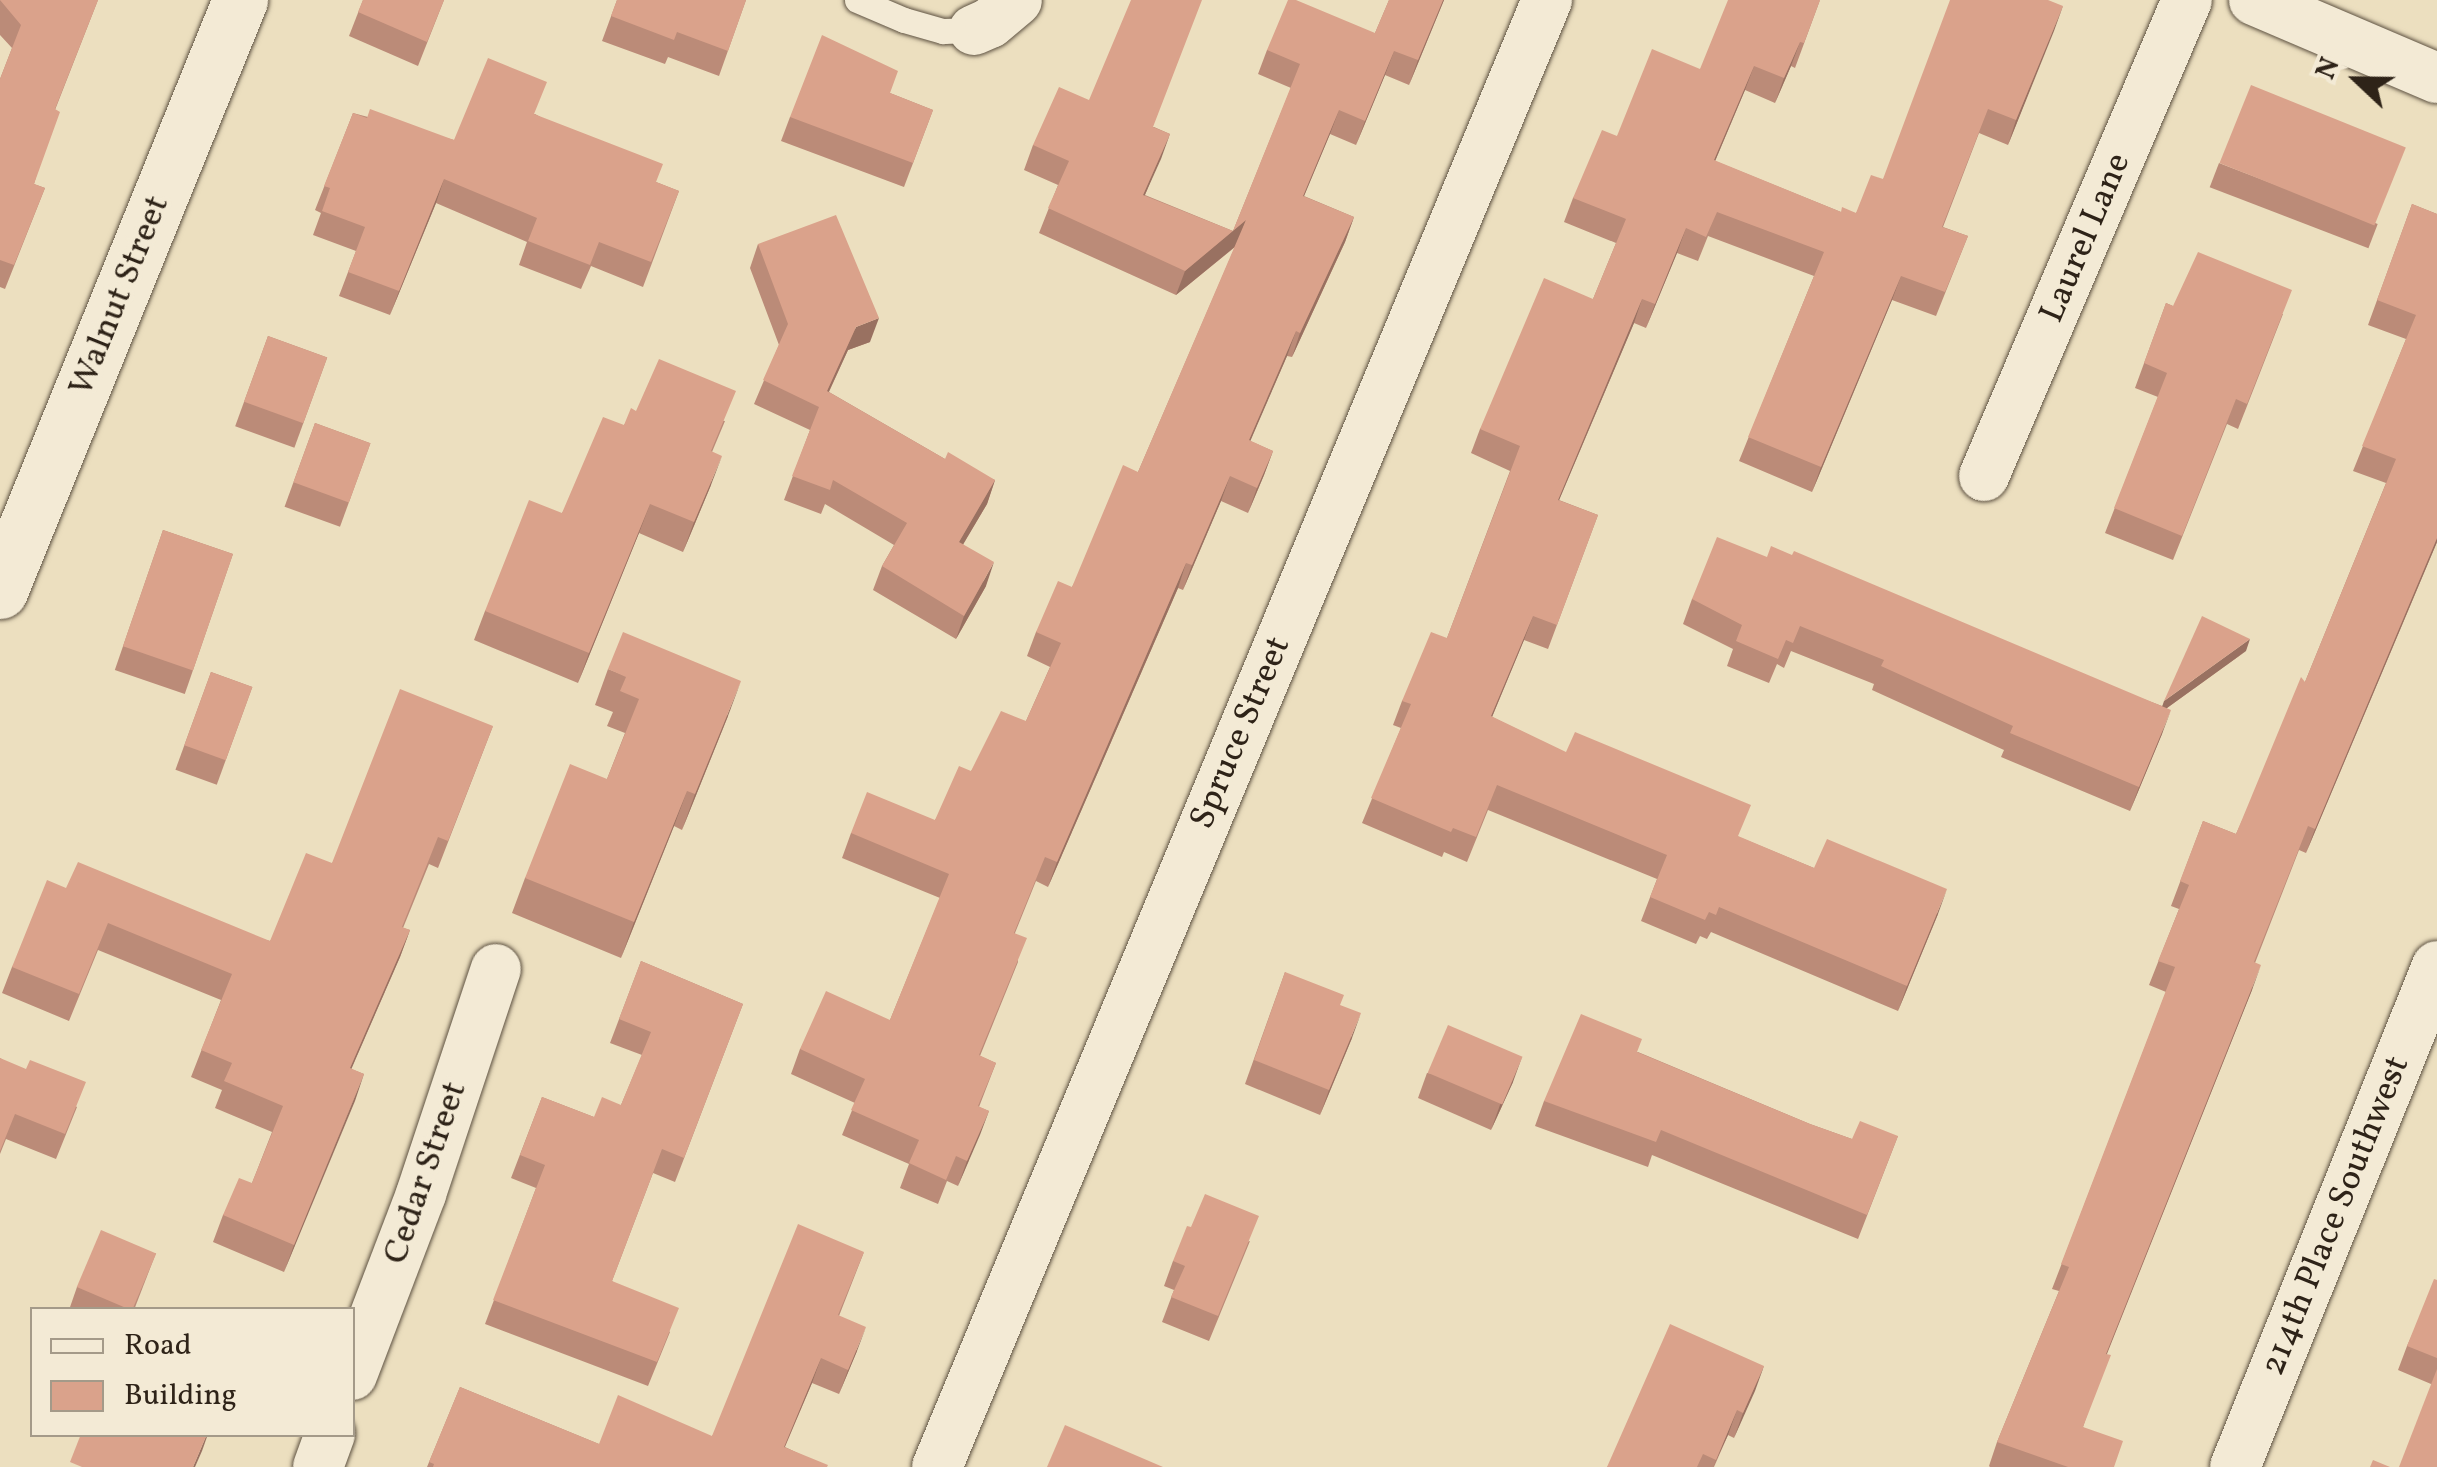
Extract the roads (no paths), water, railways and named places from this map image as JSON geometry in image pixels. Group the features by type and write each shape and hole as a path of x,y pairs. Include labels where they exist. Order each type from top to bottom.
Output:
{"street":[{"name":"Walnut Street","path":"0,591 240,0"},
{"path":"974,30 990,23 1017,0"},
{"name":"Spruce Street","path":"938,1467 1547,0"},
{"name":"Laurel Lane","path":"1984,476 2188,0"},
{"path":"2254,0 2437,78"},
{"name":"214th Place Southwest","path":"2236,1467 2437,966"},
{"name":"Cedar Street","path":"355,1368 421,1194 496,968"},
{"path":"318,1467 329,1437"}],"lane":[{"path":"858,0 904,20 943,31 974,30"}]}
